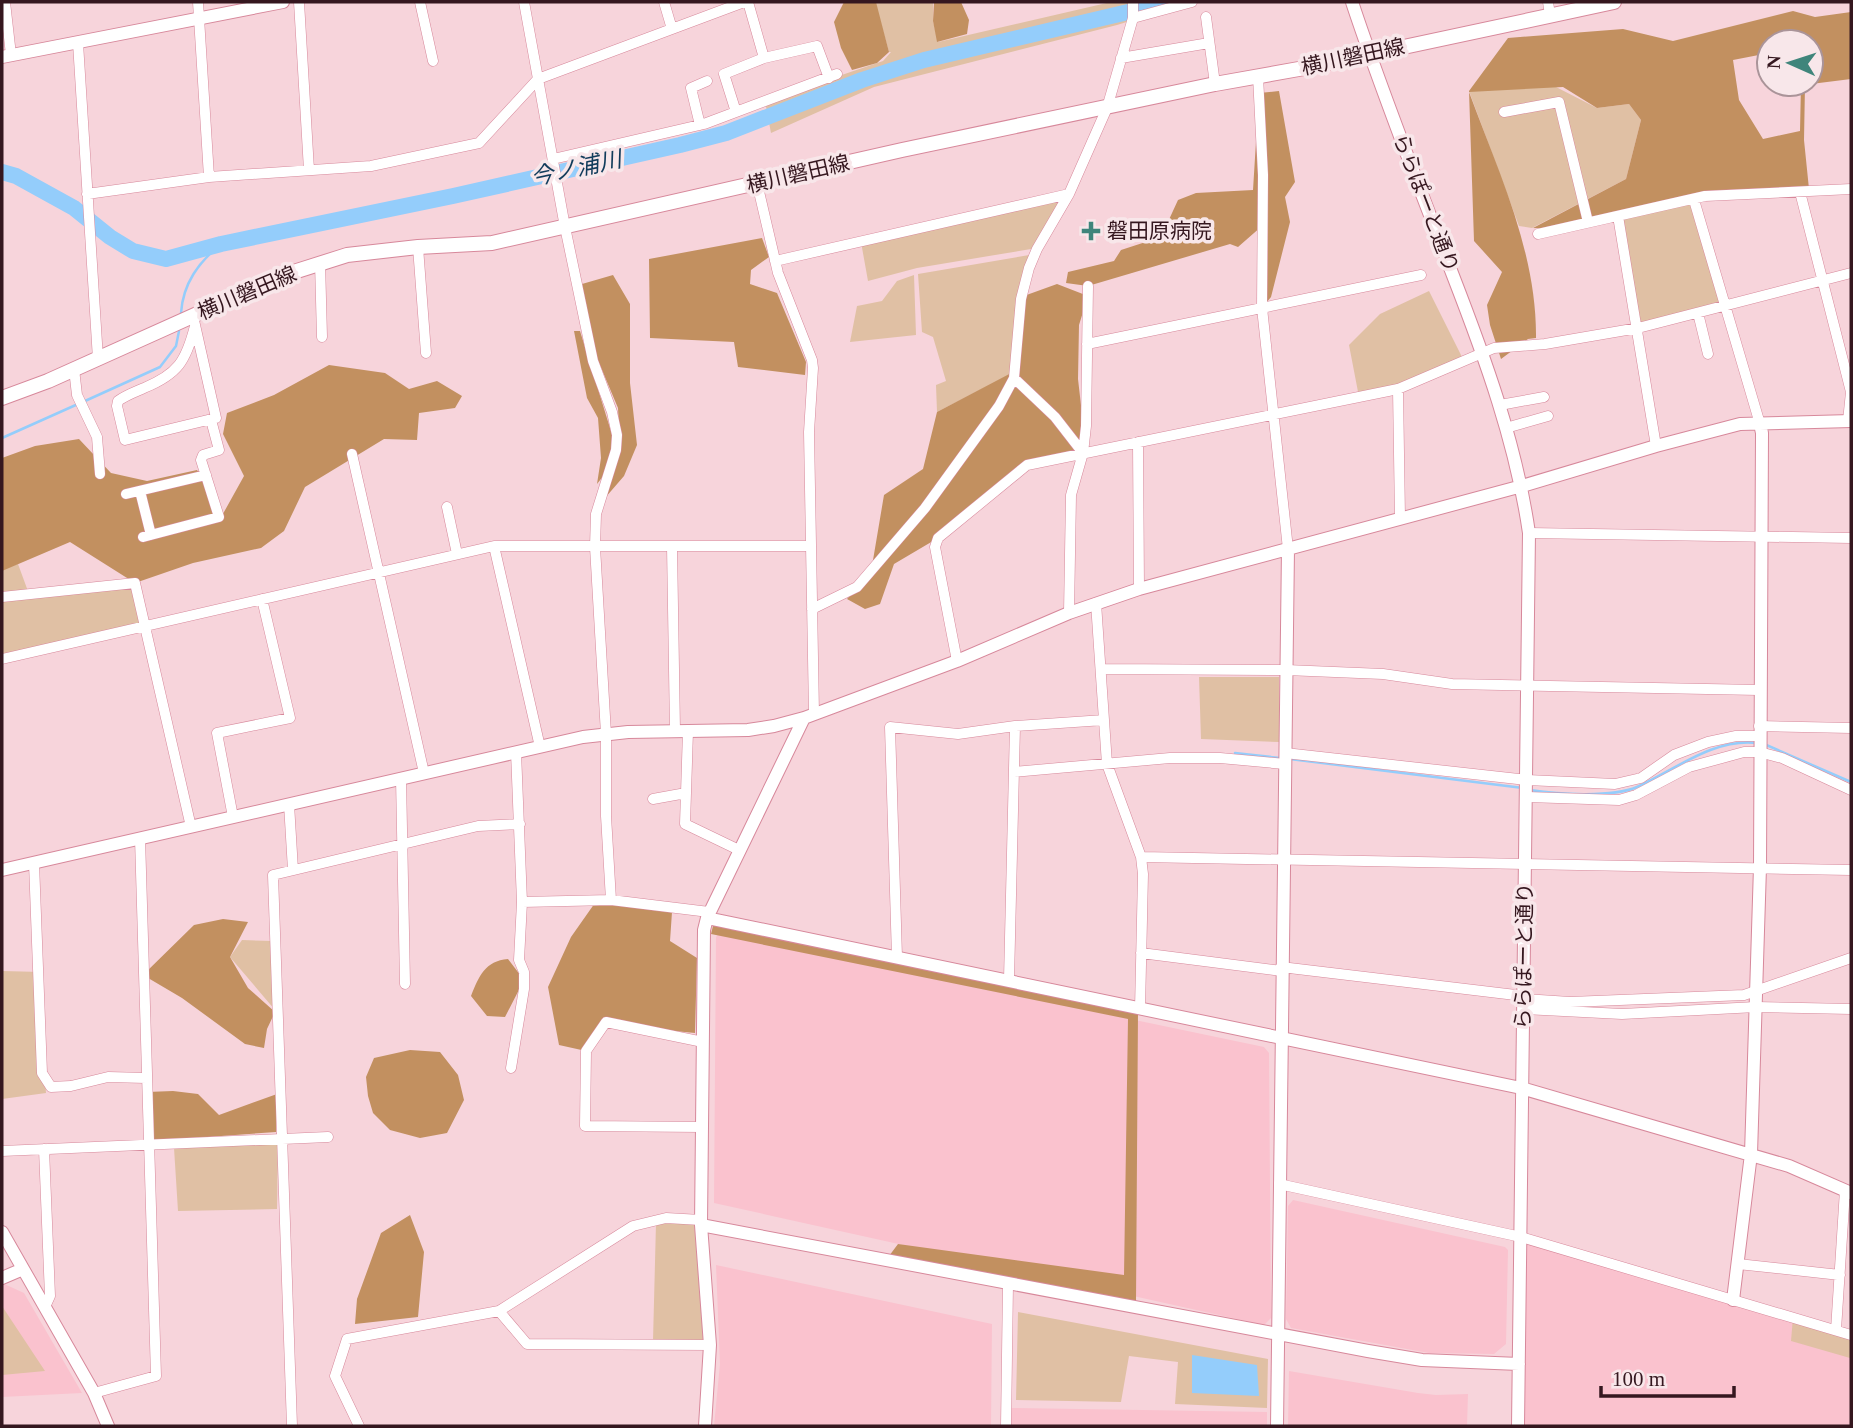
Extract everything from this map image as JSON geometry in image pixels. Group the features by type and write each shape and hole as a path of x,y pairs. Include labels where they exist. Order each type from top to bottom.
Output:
{"main road":[{"name":"横川磐田線","path":"2,398 194,321 284,275 346,255 492,243 902,150 1215,84 1310,67 1549,8 1614,2"}],"street":[{"path":"5,2 6,56 283,2"},
{"path":"198,2 209,177"},
{"path":"299,2 309,170"},
{"path":"420,2 433,61"},
{"path":"524,2 565,227 593,360 612,412 617,435 616,450 596,514 595,547 606,734 606,816 611,900"},
{"path":"664,2 672,29"},
{"path":"87,194 209,177 371,166 479,143 538,79 746,2 764,58"},
{"path":"812,609 858,587 925,508 999,406 1014,378 1021,299 1029,268 1069,194 1107,107 1133,18 1133,2"},
{"path":"1133,18 1192,2"},
{"name":"ららぽーと通り","path":"1352,2 1483,352 1522,486 1529,533 1518,1426"},
{"path":"1206,18 1215,84"},
{"path":"78,43 98,359"},
{"path":"1121,58 1209,43"},
{"path":"553,160 700,125 736,112 833,76 817,46 764,58 724,74 736,112"},
{"path":"1258,76 1263,174 1262,308 1288,549 1277,1426"},
{"path":"700,125 691,88 707,81"},
{"path":"1504,112 1559,102 1588,222"},
{"path":"705,1426 710,1345 701,1222 704,930 708,915 809,716 812,609 809,432 813,368 775,261 757,183"},
{"path":"1538,234 1705,196 1851,189"},
{"path":"2,870 516,752 606,734 748,730 809,716 957,661 1069,613 1139,590 1740,424 1850,421 1851,392 1800,192"},
{"path":"775,261 1069,194"},
{"path":"1694,200 1727,305 1762,433 1756,1007 1751,1154 1733,1300"},
{"path":"1618,216 1656,446"},
{"path":"418,247 426,353"},
{"path":"320,262 323,337"},
{"path":"957,661 935,547 937,538 1027,465 1398,388 1494,348 1545,344 1638,328 1851,273"},
{"path":"1087,344 1421,275"},
{"path":"1069,613 1071,495 1083,453 1086,426 1088,286"},
{"path":"1698,313 1708,354"},
{"path":"194,321 216,418 125,440 118,401 174,372 190,345 194,321"},
{"path":"74,369 77,395 97,437 100,474"},
{"path":"1014,378 1055,417 1083,453"},
{"path":"1398,388 1400,518"},
{"path":"1500,405 1544,397"},
{"path":"1506,428 1548,416"},
{"path":"139,491 147,536 216,520 219,517 201,460 203,455 219,450 211,420"},
{"path":"1138,442 1139,590"},
{"path":"352,454 424,773"},
{"path":"126,494 206,475"},
{"path":"447,507 457,554"},
{"path":"1529,533 1851,538"},
{"path":"2,659 494,546 811,546"},
{"path":"494,546 540,747"},
{"path":"672,546 686,793 685,824 740,850"},
{"path":"2,597 135,583 191,827"},
{"path":"233,817 217,733 290,718 262,599"},
{"path":"1096,603 1107,764 1141,857 1143,874 1140,1009"},
{"path":"1101,669 1286,670 1383,674 1452,684 1759,690"},
{"path":"897,957 891,727 958,734 1015,726 1104,720"},
{"path":"1009,981 1015,726"},
{"path":"1014,772 1170,758 1285,758 1527,780 1615,784 1641,778 1674,755 1708,742 1759,731 1851,728"},
{"path":"511,1068 524,989 524,972 519,960 522,902 516,752"},
{"path":"1527,797 1619,800 1636,795 1689,767 1744,752 1759,752 1782,758 1851,790"},
{"path":"401,778 405,985"},
{"path":"653,799 686,793"},
{"path":"289,804 293,870"},
{"path":"292,1426 273,875 478,826 520,824"},
{"path":"94,1393 156,1376 140,838"},
{"path":"1141,857 1851,870"},
{"path":"34,863 42,1073 47,1083 51,1087 59,1087 108,1077 146,1078"},
{"path":"522,902 611,900 708,915 1521,1088 1788,1166 1848,1192 1836,1330"},
{"path":"1141,953 1622,1014 1756,1007 1851,1009"},
{"path":"1524,1001 1570,1002 1744,995 1851,958"},
{"path":"702,1127 585,1126 586,1051 606,1021 703,1042"},
{"path":"2,1151 328,1137"},
{"path":"44,1149 50,1296 45,1307"},
{"path":"1279,1184 1521,1237 1851,1335"},
{"path":"359,1426 335,1376 347,1339 499,1311 633,1226 666,1218 701,1222 1008,1284 1422,1360 1519,1364"},
{"path":"2,1232 94,1393 108,1426"},
{"path":"1738,1265 1840,1275"},
{"path":"2,1278 23,1269"},
{"path":"1006,1426 1008,1284"},
{"path":"499,1311 527,1344 710,1345"}],"shaded area":[{"path":"844,2 876,2 889,52 877,63 852,70 841,48 834,22"},
{"path":"875,2 933,2 933,21 938,42 1111,2 1192,2 1117,25 874,87 771,133 765,101 883,61 891,52"},
{"path":"934,2 961,2 969,20 967,34 937,42 933,21"},
{"path":"1793,11 1815,17 1851,12 1851,79 1825,82 1825,28 1755,28 1755,56 1733,60 1739,100 1763,139 1800,131 1801,98 1805,98 1804,140 1809,189 1705,196 1559,229 1533,228 1626,179 1641,120 1629,104 1597,108 1563,87 1469,92 1508,38 1623,29 1673,41"},
{"path":"1556,87 1597,108 1629,104 1641,120 1626,179 1532,228 1519,226 1469,91"},
{"path":"1279,91 1295,182 1285,197 1290,222 1271,297 1262,308 1262,226 1238,247 1230,244 1088,286 1066,283 1068,272 1114,261 1121,250 1161,237 1178,200 1196,193 1253,190 1259,93"},
{"path":"1469,92 1514,212 1535,306 1536,338 1528,339 1501,359 1490,325 1487,305 1502,272 1474,241"},
{"path":"1069,194 1031,249 917,268 868,281 861,242"},
{"path":"1694,200 1722,301 1641,324 1622,215"},
{"path":"762,238 769,257 751,270 750,284 777,293 806,362 805,375 738,367 734,342 650,338 649,259"},
{"path":"1035,254 1021,299 1015,372 937,412 936,385 946,381 933,337 922,332 918,274"},
{"path":"613,275 630,304 630,383 637,445 624,476 605,498 620,447 618,408 597,358 582,284"},
{"path":"914,275 916,335 850,342 857,306 882,301 897,281"},
{"path":"1057,284 1088,296 1079,325 1078,379 1087,458 1027,465 938,538 894,564 880,604 865,609 847,599 871,572 884,495 923,469 937,412 1015,371 1021,297"},
{"path":"1429,291 1464,361 1359,397 1349,345 1380,314"},
{"path":"574,331 580,331 614,441 604,475 597,484 601,458 598,418 587,398"},
{"path":"329,365 385,373 409,389 437,381 462,396 455,408 419,413 417,440 384,439 305,487 284,531 261,548 193,563 135,583 70,542 2,571 2,458 35,446 79,439 111,473 147,481 197,470 214,496 219,521 244,476 223,434 227,413 274,395"},
{"path":"18,564 29,594 135,583 146,626 2,659 2,569"},
{"path":"1199,677 1279,677 1279,742 1201,739"},
{"path":"597,900 672,912 670,941 697,958 695,1033 606,1022 586,1051 559,1045 548,987 571,937"},
{"path":"715,918 1138,1012 1136,1302 889,1256 898,1244 1124,1275 1128,1019 711,934"},
{"path":"223,919 248,922 230,957 248,988 275,1012 267,1029 264,1048 245,1044 182,998 143,975 194,925"},
{"path":"719,933 1264,1047 1269,1053 1271,1318 1264,1325 714,1203 716,937"},
{"path":"242,940 272,941 275,1010 230,957"},
{"path":"508,959 524,980 505,1017 487,1016 471,996 488,966"},
{"path":"2,971 42,972 39,993 46,1093 2,1099"},
{"path":"410,1050 440,1052 458,1075 464,1100 447,1133 420,1138 390,1130 373,1113 366,1077 374,1058"},
{"path":"147,1092 198,1094 219,1115 277,1094 276,1132 152,1141"},
{"path":"278,1143 277,1209 178,1211 174,1148"},
{"path":"1293,1200 1505,1247 1508,1250 1506,1344 1494,1354 1429,1353 1291,1328 1286,1319 1288,1206"},
{"path":"410,1215 424,1252 418,1317 355,1324 357,1299 381,1233"},
{"path":"656,1223 697,1223 703,1341 653,1341"},
{"path":"1521,1241 1851,1335 1851,1426 1517,1426"},
{"path":"716,1265 992,1324 991,1426 714,1426 720,1364"},
{"path":"2,1283 24,1293 82,1393 2,1397"},
{"path":"2,1306 45,1371 2,1375"},
{"path":"1018,1312 1268,1359 1267,1408 1175,1404 1178,1362 1129,1356 1121,1402 1016,1400"},
{"path":"1793,1317 1851,1335 1851,1394 1850,1358 1791,1341"},
{"path":"1289,1371 1418,1393 1468,1394 1467,1426 1288,1426"},
{"path":"1011,1408 1267,1412 1267,1426 1011,1426"}],"water":[{"path":"1192,1355 1257,1365 1259,1396 1192,1393"}],"waterway":[{"name":"今ノ浦川","path":"2,172 16,176 74,208 110,237 133,251 166,259 221,244 680,145 726,133 862,80 924,60 1145,8 1159,2"},
{"path":"181,313 185,292 194,274 221,244"},
{"path":"85,401 160,367 176,346 179,331"},
{"path":"2,438 78,404"},
{"path":"1530,790 1554,793 1613,793 1637,787 1710,750 1725,745 1757,743"},
{"path":"1764,744 1851,782"},
{"path":"1235,753 1280,758"},
{"path":"1290,759 1523,788"}],"place":[{"name":"磐田原病院","path":"1091,231"}]}
